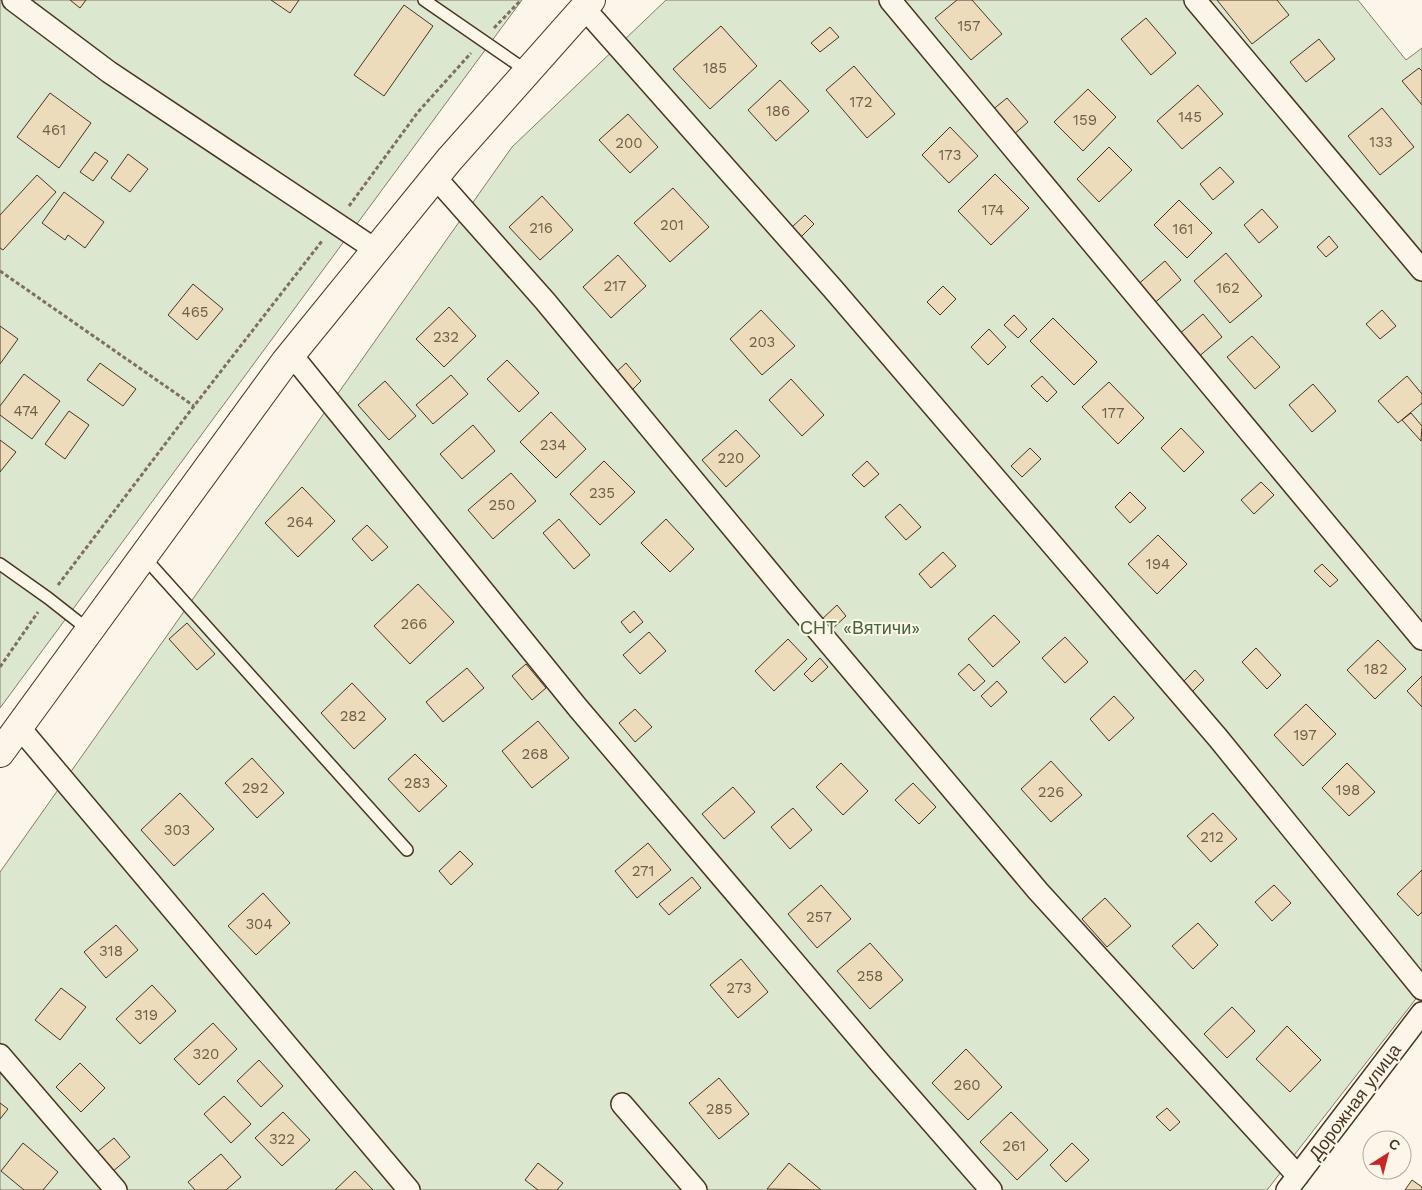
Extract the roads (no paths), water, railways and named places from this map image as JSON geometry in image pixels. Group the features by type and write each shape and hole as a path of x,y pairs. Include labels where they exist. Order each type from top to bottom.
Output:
{"main road":[{"path":"0,753 291,354 435,177 588,4"}],"street":[{"path":"13,0 110,72 376,250"},
{"path":"890,0 1422,639"},
{"path":"1195,0 1422,270"},
{"path":"588,4 1218,738 1422,990"},
{"path":"435,177 545,301 790,597 1038,891 1293,1183"},
{"path":"291,354 578,708 880,1063 991,1190"},
{"path":"19,727 409,1190"},
{"name":"Дорожная улица","path":"1293,1183 1422,1014"},
{"path":"0,1055 116,1190"},
{"path":"622,1104 696,1190"}],"lane":[{"path":"424,0 528,72"},
{"path":"144,557 407,850"},
{"path":"0,564 90,631"}],"park label":[{"name":"СНТ «Вятичи»","path":"860,628"}]}
